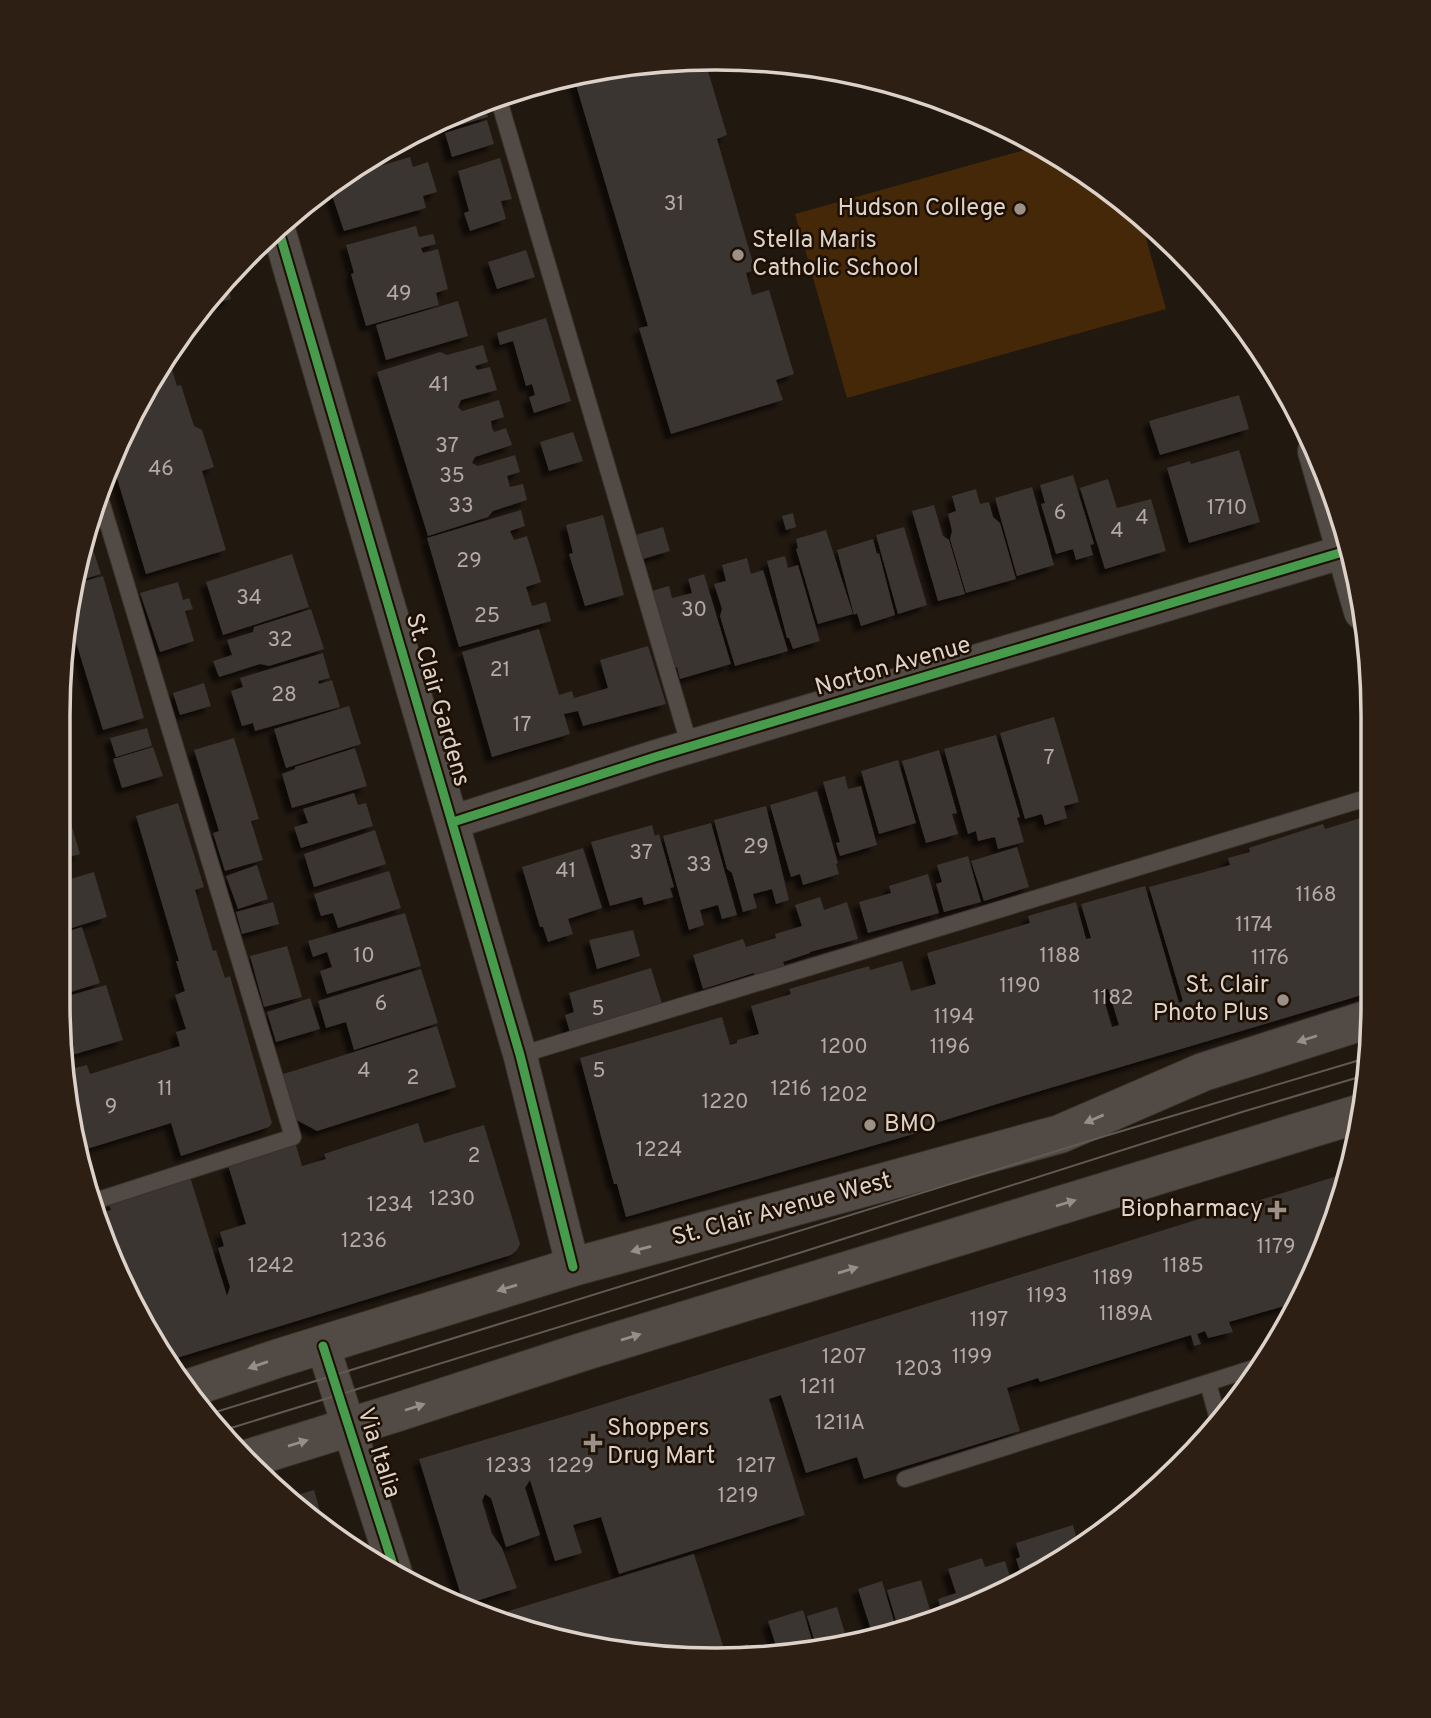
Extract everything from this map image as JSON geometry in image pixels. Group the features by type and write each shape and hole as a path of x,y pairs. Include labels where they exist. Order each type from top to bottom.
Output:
{"main road":[{"name":"St. Clair Avenue West","path":"197,1386 573,1267 1060,1134 1203,1072 1361,1022"},
{"path":"256,1456 582,1352 1351,1116"}],"street":[{"name":"St. Clair Gardens","path":"281,238 520,1055 573,1267"},
{"name":"Norton Avenue","path":"453,822 690,747 1340,553"},
{"name":"Via Italia","path":"323,1346 392,1561"}],"lane":[{"path":"501,107 690,747"},
{"path":"101,1199 293,1137 104,509"},
{"path":"520,1055 1361,800"},
{"path":"905,1479 1245,1371"},
{"path":"1208,1383 1216,1410"}],"shaded area":[{"path":"1026,150 1074,179 1145,233 1166,309 847,398 795,214"}],"building":[{"path":"708,70 727,135 717,139 755,270 746,273 752,295 769,290 794,374 776,380 783,400 671,434 639,328 648,326 576,85 673,71"},
{"path":"487,112 488,117 448,129"},
{"path":"487,120 494,144 452,157 445,133"},
{"path":"410,157 413,167 428,162 437,192 423,196 426,208 344,231 332,196 375,167"},
{"path":"500,158 512,199 501,201 506,219 470,231 464,213 469,211 458,171"},
{"path":"416,226 419,237 433,234 436,244 421,248 423,253 438,249 448,289 436,293 439,305 366,326 346,245"},
{"path":"526,250 535,277 497,289 488,262"},
{"path":"229,291 231,299 220,302"},
{"path":"458,301 468,336 386,360 376,325"},
{"path":"546,318 571,401 534,413 529,397 535,395 532,384 526,386 513,341 500,345 497,333"},
{"path":"483,345 488,362 475,366 477,370 490,367 497,390 461,400 458,407 462,411 499,400 504,417 491,421 492,428 494,432 506,428 512,445 475,457 472,463 478,466 515,455 520,472 507,476 510,487 523,484 527,500 493,511 488,517 428,536 377,372 440,352 447,355"},
{"path":"172,368 177,386 181,385 194,426 202,430 214,467 202,471 226,550 146,574 116,476 156,393"},
{"path":"1239,395 1249,429 1160,455 1149,421"},
{"path":"573,432 583,461 549,471 540,442"},
{"path":"1239,450 1260,522 1189,543 1167,468"},
{"path":"1073,475 1094,544 1090,545 1093,555 1076,560 1073,549 1056,554 1041,504 1045,503 1040,485"},
{"path":"1108,479 1117,508 1151,499 1166,551 1105,569 1080,488"},
{"path":"1032,487 1054,565 1017,576 995,498"},
{"path":"976,489 980,504 989,502 993,517 1000,523 1016,579 966,593 950,539 952,531 948,514 956,511 952,496"},
{"path":"934,505 943,536 949,540 965,594 938,601 912,511"},
{"path":"521,510 525,526 510,531 514,540 527,536 541,582 526,587 532,606 546,602 551,621 459,647 427,538"},
{"path":"793,513 796,527 786,530 782,516"},
{"path":"603,515 624,595 585,606 569,554 573,553 566,525"},
{"path":"663,527 670,551 643,559 636,535"},
{"path":"904,527 927,605 898,614 876,535"},
{"path":"826,530 853,614 818,624 796,549 796,539"},
{"path":"873,539 895,615 861,626 857,613 854,615 837,550"},
{"path":"92,547 101,574 85,579"},
{"path":"292,554 309,607 223,635 206,582"},
{"path":"785,556 788,568 798,565 820,641 793,649 787,638 767,561"},
{"path":"747,558 751,574 763,570 788,651 735,666 720,616 722,609 714,584 726,581 722,565"},
{"path":"704,574 731,664 680,679 677,667 674,668 652,591 669,586 672,598 692,593 688,579"},
{"path":"103,576 144,718 103,730 75,639 84,581"},
{"path":"178,582 183,600 189,598 193,609 185,611 194,641 160,652 140,593"},
{"path":"311,609 324,649 269,666 260,664 219,677 213,661 232,655 227,640 253,632 254,627"},
{"path":"539,629 559,695 572,691 574,698 608,688 600,660 648,646 666,704 583,726 578,711 564,714 570,734 492,757 462,652"},
{"path":"323,653 330,678 318,681 319,684 332,680 340,707 255,731 253,723 242,726 231,691 243,687 240,678"},
{"path":"204,683 211,706 180,715 173,693"},
{"path":"349,706 361,744 286,768 274,729"},
{"path":"1054,717 1079,802 1064,806 1067,818 1045,825 1042,814 1025,819 1000,733"},
{"path":"147,728 152,746 116,757 110,738"},
{"path":"996,735 1020,817 1017,818 1024,842 998,849 995,837 978,841 976,831 968,834 944,749"},
{"path":"234,738 259,819 251,821 263,860 225,871 213,833 219,831 194,750"},
{"path":"153,747 163,776 122,788 113,759"},
{"path":"355,748 367,786 292,808 282,774 295,767"},
{"path":"939,750 957,813 952,814 958,834 926,843 902,761"},
{"path":"898,760 916,823 879,834 861,771"},
{"path":"845,776 848,789 861,786 877,845 840,856 836,843 840,842 823,782"},
{"path":"817,791 839,874 803,885 800,874 791,877 770,805"},
{"path":"354,793 358,805 366,803 373,826 301,848 294,827 308,823 303,809"},
{"path":"178,803 204,887 195,890 213,951 216,950 225,978 230,976 272,1123 269,1127 181,1156 171,1123 87,1149 76,1087 74,1068 87,1065 90,1074 180,1046 176,1032 186,1029 175,995 185,991 176,961 179,961 136,816"},
{"path":"766,806 789,900 776,904 772,889 753,894 757,908 743,912 732,873 727,869 714,820"},
{"path":"1361,818 1361,995 916,1129 917,1133 626,1217 617,1184 614,1184 580,1058 722,1017 730,1045 737,1043 737,1040 759,1034 751,1006 791,994 789,989 869,966 870,970 902,961 911,991 936,984 927,953 1030,923 1028,916 1076,902 1086,939 1091,938 1081,904 1145,886 1179,1003 1183,1001 1149,887 1230,865 1228,858 1250,852 1249,848 1323,824 1325,829","holes":["1108,989 1119,1025 1112,1027 1101,990"]},
{"path":"70,820 80,854 70,857"},
{"path":"711,823 737,915 722,919 718,905 700,910 704,925 689,930 663,836"},
{"path":"652,825 655,836 659,834 674,887 670,888 673,897 644,905 642,897 610,906 591,842"},
{"path":"375,830 386,864 314,887 304,854"},
{"path":"1017,847 1029,887 984,901 971,861"},
{"path":"583,848 602,908 568,919 573,934 548,942 543,927 540,927 522,867"},
{"path":"968,856 981,902 944,912 936,884 942,882 937,865"},
{"path":"257,865 268,899 238,909 226,876"},
{"path":"389,871 401,908 338,928 333,913 321,916 314,894"},
{"path":"94,872 107,917 70,929 70,879"},
{"path":"928,874 939,913 868,933 859,902 891,893 889,886"},
{"path":"820,897 824,910 847,902 858,939 783,962 785,967 754,976 754,973 703,989 693,955 743,939 746,947 776,938 775,934 802,926 795,905"},
{"path":"273,902 279,924 242,934 236,912"},
{"path":"405,913 421,966 327,994 320,971 332,967 327,952 313,957 308,941"},
{"path":"82,927 100,983 70,992 70,931"},
{"path":"633,930 640,956 597,969 589,940"},
{"path":"287,946 302,997 264,1007 250,956"},
{"path":"651,968 663,1007 571,1036 565,1015 574,1012 569,993"},
{"path":"421,969 438,1023 354,1050 346,1022 326,1028 318,1001"},
{"path":"106,985 123,1040 72,1055 70,996"},
{"path":"310,998 320,1029 276,1042 267,1012"},
{"path":"437,1026 456,1087 317,1131 293,1118 280,1075"},
{"path":"418,1123 424,1143 484,1125 520,1244 511,1255 177,1358 156,1325 119,1250 105,1212 111,1210 109,1204 190,1177 227,1296 230,1287 218,1248 224,1246 220,1232 246,1224 228,1165 296,1145 302,1166 326,1159 324,1154"},
{"path":"1337,1176 1312,1250 1285,1306 1229,1322 1233,1332 1208,1338 1205,1331 1197,1334 1201,1344 1194,1346 1191,1335 1040,1382 1038,1378 1007,1388 1020,1431 864,1479 857,1457 806,1473 781,1395 769,1399 805,1515 619,1574 601,1517 573,1525 582,1553 555,1561 530,1480 525,1488 540,1535 506,1547 491,1498 485,1494 482,1501 492,1534 502,1548 517,1588 475,1602 461,1596 419,1459 569,1415"},
{"path":"314,1490 321,1513 298,1495"},
{"path":"1073,1525 1076,1537 1020,1571 1016,1559 1020,1557 1016,1543"},
{"path":"694,1554 724,1648 673,1647 590,1636 504,1613"},
{"path":"982,1558 985,1567 1005,1561 1010,1576 940,1607 938,1599 956,1593 948,1569"},
{"path":"921,1580 930,1611 896,1622 887,1590"},
{"path":"882,1581 894,1623 871,1629 858,1589"},
{"path":"837,1607 846,1635 814,1640 807,1616"},
{"path":"803,1610 812,1640 776,1645 768,1621"}],"tram line":[{"path":"217,1412 1105,1136 1358,1061"},
{"path":"230,1428 1356,1078"}],"cycle path":[{"path":"281,238 520,1055 573,1267"},
{"path":"453,822 655,757 1340,553"},
{"path":"323,1346 392,1561"}],"place":[{"name":"Hudson College","path":"1020,209"},
{"name":"Stella Maris Catholic School","path":"738,255"},
{"name":"St. Clair Photo Plus","path":"1283,1000"},
{"name":"BMO","path":"870,1125"},
{"name":"Biopharmacy","path":"1277,1210"},
{"name":"Shoppers Drug Mart","path":"593,1443"}]}
